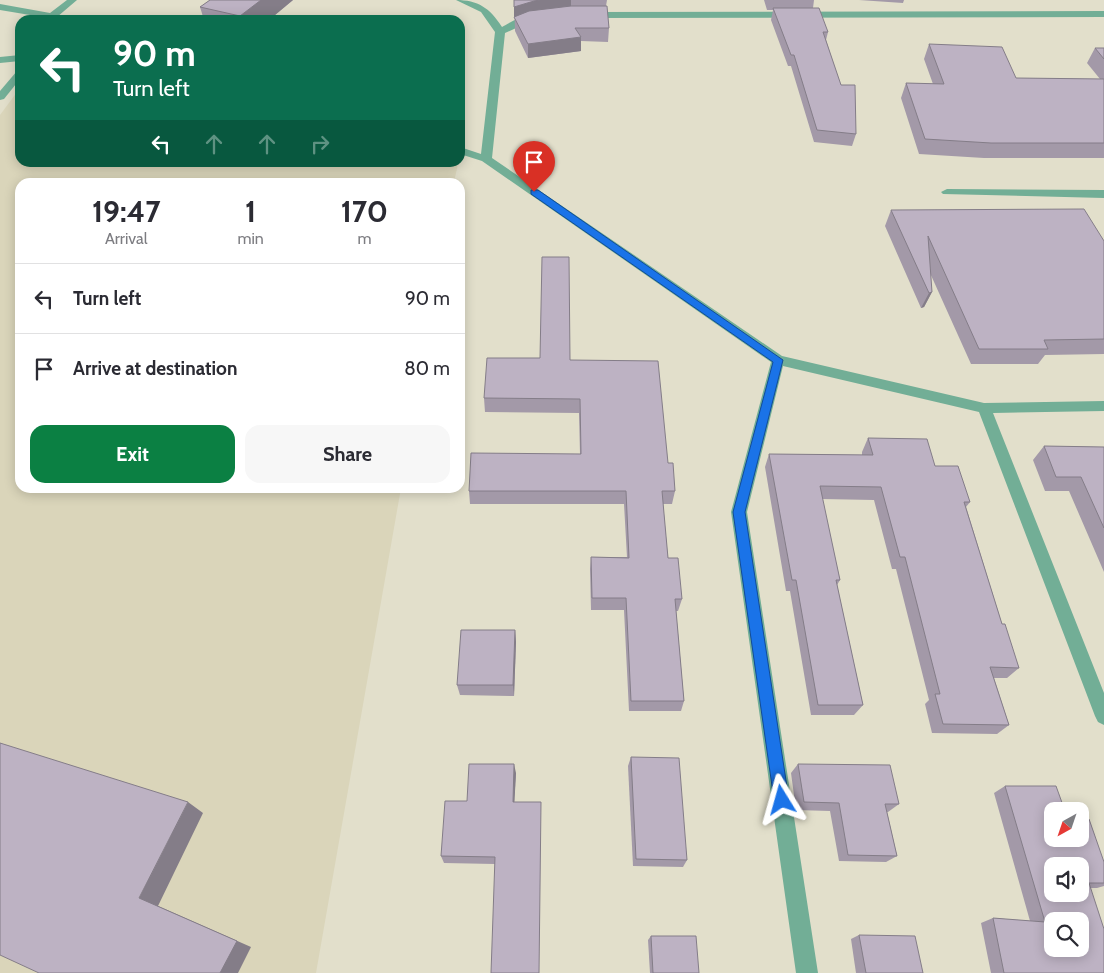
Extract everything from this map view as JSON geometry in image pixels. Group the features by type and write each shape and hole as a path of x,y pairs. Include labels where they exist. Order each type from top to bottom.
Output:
{"street":[{"path":"57,15 73,0"},
{"path":"460,0 479,5 490,15 500,32 486,159"},
{"path":"0,7 39,15"},
{"path":"581,15 1104,14"},
{"path":"500,32 518,22 546,16"},
{"path":"0,60 15,58"},
{"path":"0,97 15,79"},
{"path":"465,152 486,159 778,360 984,408 1104,406"},
{"path":"946,192 1104,194"},
{"path":"778,360 739,512 807,973"},
{"path":"984,408 1104,716"}],"shaded area":[{"path":"15,95 15,167 457,167 455,178 15,178 15,493 400,493 316,973 0,973 0,115"}],"building":[{"path":"210,0 261,0 241,15 200,7"},
{"path":"514,0 540,0 514,7"},
{"path":"571,6 607,6 609,28 575,28 581,37 528,44 514,17 529,11"},
{"path":"773,8 819,8 828,32 823,32 841,85 855,85 856,134 817,130 794,55 791,55"},
{"path":"929,44 1002,47 1016,78 1104,79 1104,143 991,143 925,139 906,83 944,84"},
{"path":"1095,48 1104,48 1104,59"},
{"path":"1084,209 1104,241 1104,339 1044,340 1048,349 979,349 928,236 932,292 929,293 891,210"},
{"path":"542,257 569,257 570,360 658,361 668,463 673,463 675,491 662,491 668,558 678,558 682,599 675,599 684,701 631,701 626,598 592,598 591,557 629,558 626,491 469,491 471,453 581,454 580,399 484,398 487,358 540,358"},
{"path":"868,438 927,439 935,466 958,466 970,502 964,502 1002,624 1005,624 1019,668 990,667 1009,725 943,724 935,694 940,694 905,557 900,557 881,487 820,486 840,580 836,580 863,705 818,705 796,580 792,580 769,454 873,455"},
{"path":"1044,446 1104,447 1104,528 1081,477 1056,477"},
{"path":"461,630 515,630 513,685 457,685"},
{"path":"0,743 188,802 139,898 237,941 220,973 39,973 0,955"},
{"path":"631,757 679,758 687,860 636,859"},
{"path":"469,764 514,764 513,802 541,802 539,973 491,973 495,857 441,856 445,801 467,801"},
{"path":"798,764 890,765 899,804 885,804 897,856 848,855 839,803 804,802"},
{"path":"1005,786 1056,786 1062,802 1044,802 1044,848 1089,848 1089,819 1104,862 1104,883 1089,883 1104,929 1104,973 1004,973 993,918 1044,922 1044,957 1089,957 1089,912 1044,912 1044,919"},
{"path":"859,935 915,936 923,973 866,973"},
{"path":"651,936 696,936 699,973 653,973"}],"route":[{"path":"534,192 778,360 739,512 782,800"}]}
